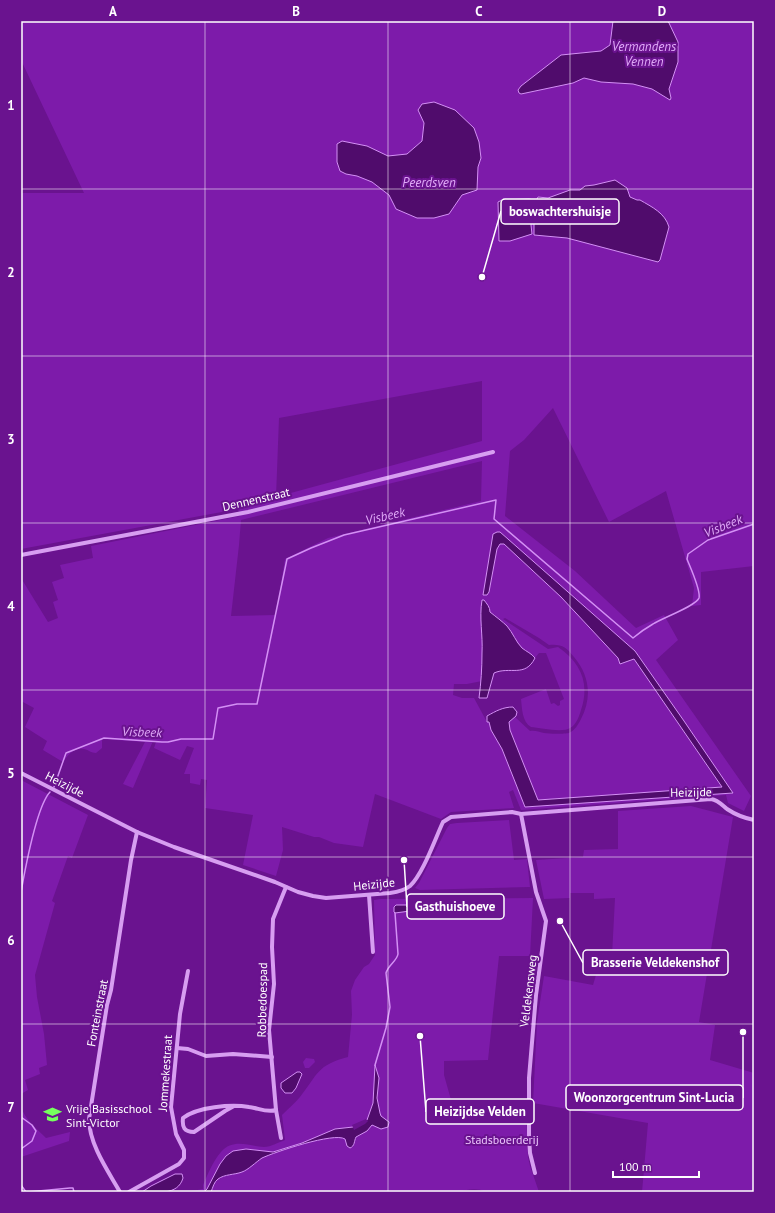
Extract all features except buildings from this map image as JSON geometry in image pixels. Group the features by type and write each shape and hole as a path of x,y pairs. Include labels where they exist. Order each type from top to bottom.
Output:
{"street":[{"name":"Dennenstraat","path":"21,555 248,512 493,452"},
{"name":"Heizijde","path":"21,773 137,832 174,848 312,896 326,898 396,892 405,889 412,884 430,852 443,822 451,817 512,812 521,814 711,799 744,818 754,820"},
{"name":"Veldekensweg","path":"521,814 536,892 546,921 536,995 529,1078 529,1141 530,1153 535,1173"},
{"name":"Fonteinstraat","path":"120,1192 93,1142 89,1119 107,1005 113,982 131,860 137,832"},
{"name":"Robbedoespad","path":"281,1138 276,1110 269,1030 274,984 272,947 273,918 286,887"},
{"path":"369,895 373,952"},
{"name":"Jommekestraat","path":"129,1192 181,1163 184,1158 184,1150 176,1134 172,1114 172,1097 180,1014 188,971"},
{"path":"176,1048 188,1049 206,1056 234,1054 272,1057"},
{"path":"234,1106 194,1132 186,1131 182,1125 183,1118 188,1114 214,1108 234,1106 272,1112 276,1110"}],"green space":[{"path":"21,21 754,21 754,566 701,572 701,605 692,606 694,588 666,491 609,522 553,408 524,440 510,451 505,516 575,571 636,628 664,615 678,640 656,660 751,796 744,811 728,803 726,795 521,810 513,790 509,792 514,808 451,812 441,819 375,794 363,847 334,843 319,837 314,837 282,827 283,850 276,876 243,865 253,815 205,808 207,780 201,779 200,785 190,783 190,774 184,774 194,748 187,746 180,760 154,748 156,742 153,741 133,788 123,784 145,742 102,739 102,748 96,753 81,748 77,749 69,754 63,762 43,750 47,741 25,727 34,708 21,701 21,578 48,622 58,618 53,602 58,600 52,582 64,578 60,565 93,558 91,546 240,516 238,509 21,549 21,193 84,193 21,60","holes":["482,381 482,441 276,497 279,418","482,461 481,501 328,538 285,559 276,615 231,616 241,520","497,532 635,651 732,793 525,807 502,749 491,730 489,721 487,722 474,698 462,698 453,695 454,684 467,684 482,681 484,600 490,609 490,612 507,626 522,648 535,658 539,653 546,653 564,699 560,701 560,705 558,706 554,703 551,704 546,689 521,699 523,714 528,725 531,727 557,730 572,727 577,720 584,700 584,682 578,667 566,653 558,647 548,649 503,619 505,618 549,645 557,645 566,649 579,664 586,679 588,695 585,711 577,725 569,733 549,734 530,731 514,716 509,722 510,730 538,800 722,788 634,659 620,664 618,658 561,597 504,544 500,544 497,549 489,592"]},
{"path":"21,780 88,815 72,858 68,856 52,901 55,903 35,975 47,1065 39,1068 40,1074 25,1080 28,1090 21,1094"},
{"path":"691,806 733,817 699,1022 715,1025 710,1060 754,1073 754,1192 642,1192 648,1123 533,1103 537,1022 544,976 593,985 596,975 611,975 615,898 594,899 594,893 570,893 570,898 544,899 536,860 583,857 584,850 618,849 618,811"},
{"path":"509,820 514,860 527,859 530,887 420,890 415,888 450,824"},
{"name":"Stadsboerderij","path":"533,898 530,956 499,956 488,1060 444,1061 444,1075 455,1114 526,1107 528,1157 539,1192 485,1192 475,1189 457,1192 186,1192 203,1189 203,1185 213,1163 221,1152 231,1145 241,1144 267,1147 285,1140 282,1115 298,1099 319,1071 330,1063 348,1057 352,1015 351,991 355,980 375,955 374,900"},
{"path":"306,1058 314,1059 315,1062 309,1068 305,1068 303,1062"},
{"path":"21,1106 28,1119 46,1138 70,1132 69,1141 21,1157"}],"water":[{"name":"Vermandens Vennen","path":"613,21 667,21 669,23 678,42 678,62 669,89 670,100 652,89 633,84 601,82 584,78 573,83 521,94 519,93 518,90 521,86 561,55 601,51 610,45"},
{"name":"Peerdsven","path":"434,102 455,110 474,128 479,142 481,158 478,167 477,190 462,195 449,214 434,218 417,218 396,209 389,195 372,182 340,171 337,162 337,144 342,141 367,146 388,156 407,154 422,141 424,123 418,110 422,104"},
{"path":"615,180 627,188 630,197 640,200 653,208 661,214 667,222 669,227 660,260 658,262 567,238 534,235 534,216 538,197 548,198 570,190 580,190 585,186"},
{"path":"502,200 534,200 531,225 532,234 510,241 499,241 498,202"},
{"path":"500,532 635,651 733,793 525,807 502,749 491,730 489,722 487,722 487,716 506,708 513,707 517,712 516,716 509,722 510,730 538,800 722,787 634,659 620,664 618,658 561,597 504,544 500,544 497,549 489,592 487,595 483,595 493,534"},
{"path":"482,600 484,600 487,604 490,612 507,626 522,648 535,658 527,668 522,670 500,671 494,673 487,698 479,698 482,664"},
{"path":"396,905 413,906 410,911 395,913 394,907"},
{"path":"375,1065 379,1078 377,1098 380,1113 381,1116 389,1122 388,1127 381,1129 372,1125 367,1131 356,1137 354,1145 350,1148 347,1146 345,1139 329,1138 317,1140 262,1158 244,1171 221,1177 214,1185 211,1192 204,1192 220,1164 226,1156 233,1151 246,1149 273,1152 302,1143 335,1129 353,1127 367,1120 373,1103"},
{"path":"297,1072 302,1074 296,1088 292,1093 285,1093 281,1088 281,1083"},
{"path":"175,1174 182,1174 183,1178 176,1188 166,1192 142,1192 151,1186"}],"pier":[{"path":"366,1119 368,1121 365,1124 354,1130 352,1125"}],"waterway":[{"name":"Visbeek","path":"54,787 66,753 104,738 162,742 181,739 213,739 218,708 237,704 257,704 287,559 344,535 496,500 494,519 633,638 657,621 692,605 699,598 697,584 687,559 688,554 708,540 754,524"},
{"name":"Visbeek","path":"21,892 36,824 40,811 50,792"},
{"path":"375,1065 386,1028 390,1007 386,973 398,954 395,913"},
{"name":"Visbeek","path":"21,1117 32,1125 36,1131 32,1141 21,1149"},
{"path":"21,1185 26,1192"},
{"path":"28,1192 70,1188 73,1188 74,1192"}],"place":[{"name":"boswachtershuisje","path":"482,277"},
{"name":"Gasthuishoeve","path":"404,860"},
{"name":"Brasserie Veldekenshof","path":"560,921"},
{"name":"Woonzorgcentrum Sint-Lucia","path":"743,1032"},
{"name":"Heizijdse Velden","path":"420,1036"},
{"name":"Vrije Basisschool Sint-Victor","path":"53,1115"}]}
